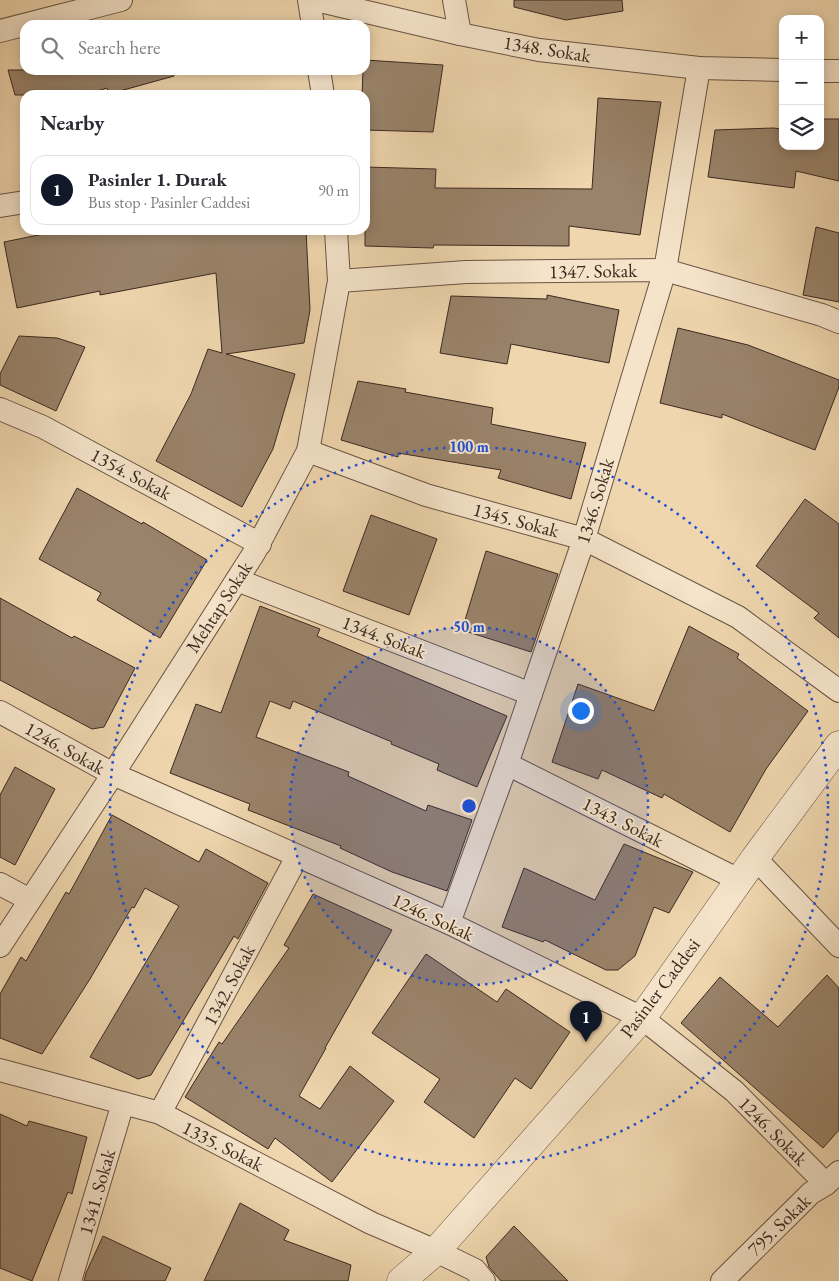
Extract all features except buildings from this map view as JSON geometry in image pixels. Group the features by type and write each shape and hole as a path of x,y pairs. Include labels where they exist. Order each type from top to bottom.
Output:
{"street":[{"path":"43,20 121,0"},
{"path":"309,0 312,20"},
{"name":"1348. Sokak","path":"316,0 460,34 538,50 699,68 779,70"},
{"path":"454,0 460,34"},
{"path":"0,31 20,26"},
{"name":"1346. Sokak","path":"449,923 507,764 584,539 665,270 699,68"},
{"path":"824,71 839,72"},
{"path":"321,75 322,90"},
{"path":"0,206 20,203"},
{"name":"Mehtap Sokak","path":"0,946 260,544 308,451 339,281 336,235"},
{"name":"1347. Sokak","path":"339,281 466,272 665,270 813,312 839,322"},
{"name":"1354. Sokak","path":"0,409 43,427 260,544"},
{"name":"1345. Sokak","path":"308,451 426,495 584,539 738,617 839,691"},
{"name":"1344. Sokak","path":"236,580 531,694"},
{"name":"1246. Sokak","path":"0,712 113,774 449,923 642,1018 734,1091 832,1178"},
{"name":"Pasinler Caddesi","path":"401,1281 436,1251 642,1018 739,880 839,745"},
{"name":"1343. Sokak","path":"507,764 739,880"},
{"name":"1342. Sokak","path":"160,1113 297,856"},
{"path":"755,858 839,946"},
{"path":"0,884 30,900"},
{"name":"1335. Sokak","path":"0,1070 160,1113 371,1223 475,1270 484,1281"},
{"name":"1341. Sokak","path":"70,1281 123,1103"},
{"name":"795. Sokak","path":"722,1281 811,1193 832,1178"}],"place":[{"name":"Pasinler 1. Durak","path":"586,1042"}]}
